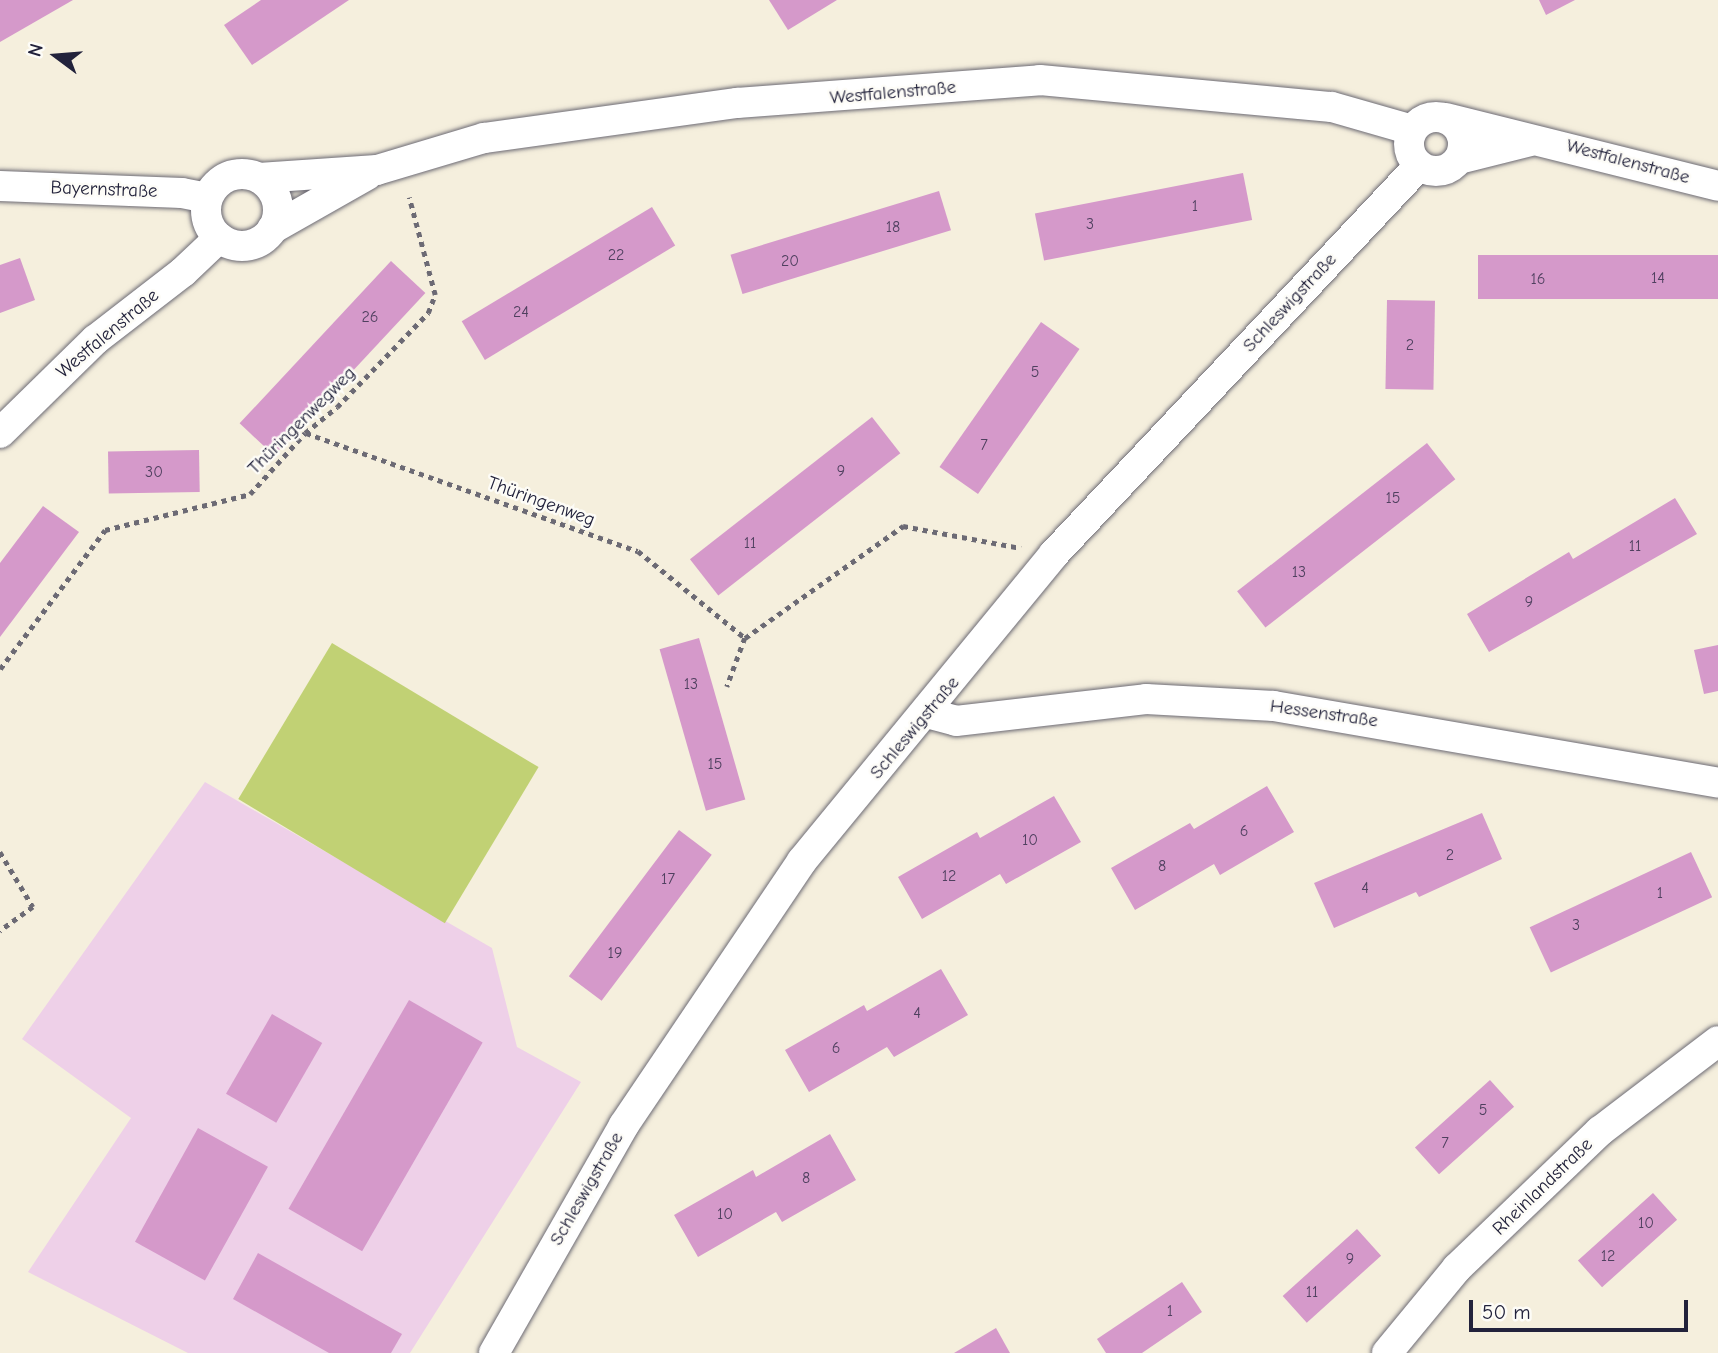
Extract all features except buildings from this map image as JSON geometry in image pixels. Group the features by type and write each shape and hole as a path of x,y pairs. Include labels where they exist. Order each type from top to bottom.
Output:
{"street":[{"name":"Westfalenstraße","path":"272,229 377,170 484,138 737,103 1040,79 1332,107 1412,130"},
{"path":"1427,118 1446,118 1462,136 1459,159 1444,170 1419,166 1410,153 1412,130 1427,118"},
{"name":"Westfalenstraße","path":"1446,118 1718,186"},
{"name":"Westfalenstraße","path":"1459,159 1537,139"},
{"name":"Schleswigstraße","path":"494,1353 624,1125 802,861 927,713 1054,554 1419,166"},
{"name":"Westfalenstraße","path":"259,178 377,170"},
{"path":"235,175 259,178 275,195 272,229 253,244 230,244 219,238 207,219 208,198 214,187 235,175"},
{"name":"Bayernstraße","path":"0,186 154,191 208,198"},
{"name":"Westfalenstraße","path":"0,433 95,340 184,272 219,238"},
{"name":"Hessenstraße","path":"927,713 956,721 1146,699 1274,706 1718,783"},
{"name":"Rheinlandstraße","path":"1387,1353 1458,1268 1600,1131 1718,1041"}],"path":[{"name":"Thüringenwegweg","path":"0,669 105,530 250,494 305,433 337,407 428,313 436,295 409,197"},
{"name":"Thüringenweg","path":"305,433 638,551 745,638"},
{"path":"727,687 745,638 903,526 1054,554"},
{"path":"0,852 33,907 0,931"}],"shaded area":[{"path":"205,782 492,948 517,1047 581,1082 410,1353 188,1353 28,1272 131,1118 22,1039"}],"green space":[{"path":"332,643 539,767 445,923 238,799"}]}
